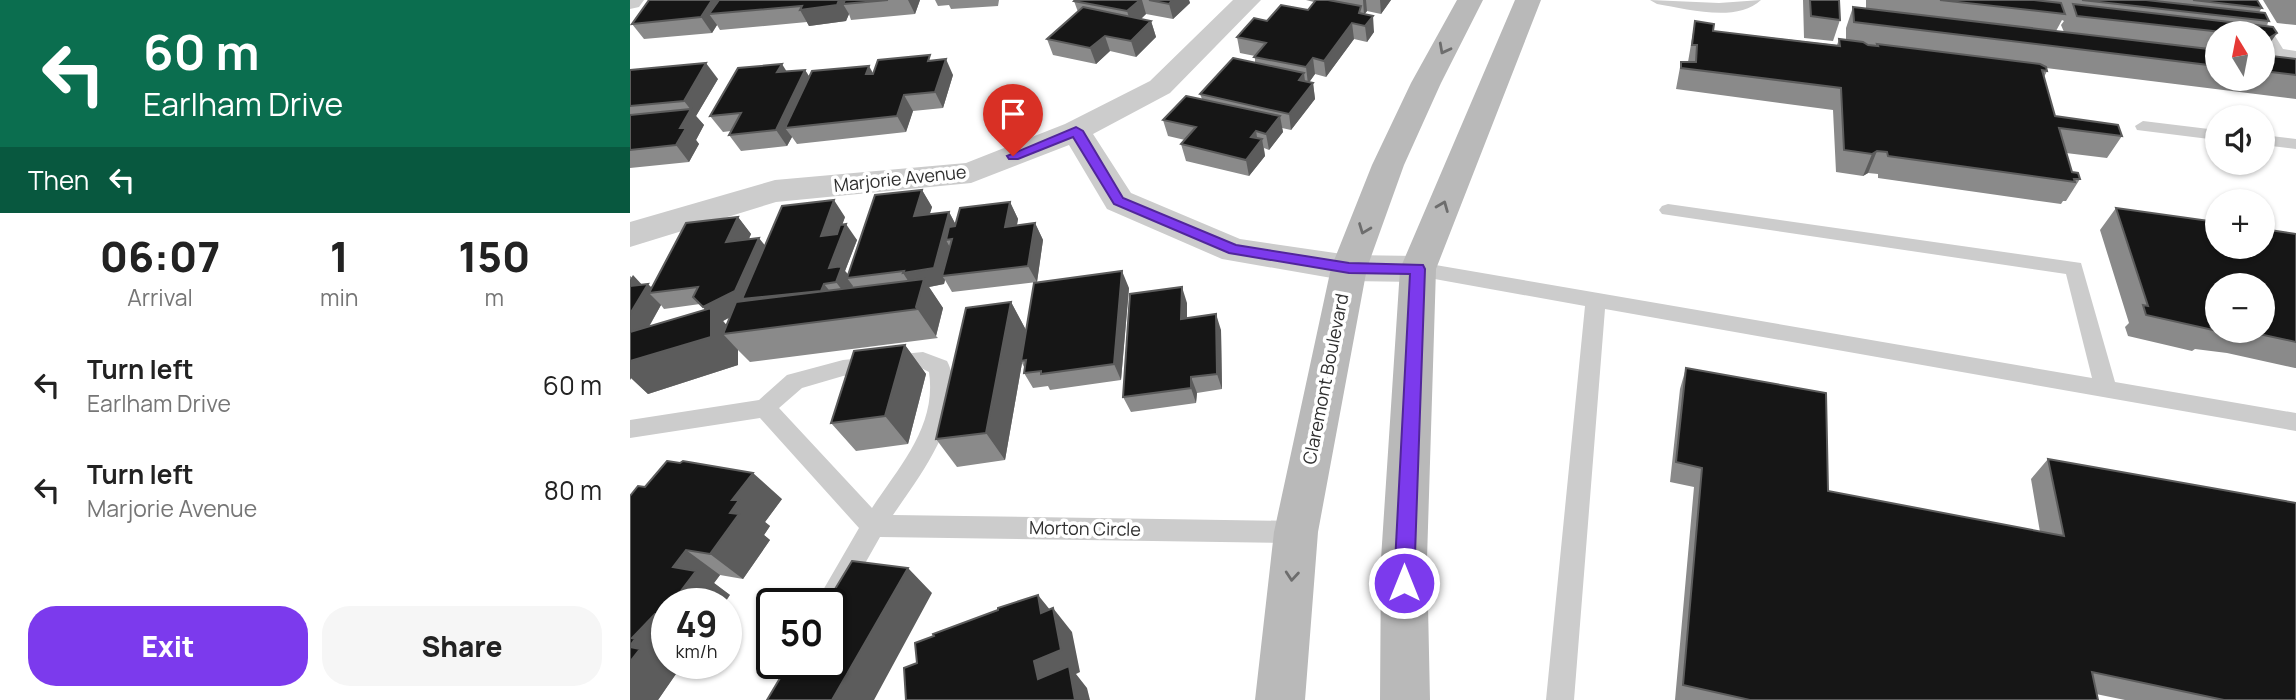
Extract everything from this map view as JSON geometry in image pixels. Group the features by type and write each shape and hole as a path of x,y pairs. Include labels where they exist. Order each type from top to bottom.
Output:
{"main road":[{"name":"Claremont Boulevard","path":"1280,700 1296,532 1349,268 1388,165 1426,83 1470,0"},
{"path":"1405,700 1404,559 1418,269 1528,0"}],"street":[{"name":"Marjorie Avenue","path":"630,235 775,191 971,173 1076,131 1160,87 1248,0"},
{"path":"1076,131 1118,201 1234,250 1349,268 1418,269"}],"lane":[{"path":"1657,0 1717,8 1738,8 1754,0"},
{"path":"2246,0 2278,53 2296,56"},
{"path":"2143,126 2205,134"},
{"path":"2275,141 2296,144"},
{"path":"1668,210 2074,268 2106,389"},
{"path":"1418,269 2296,422"},
{"path":"1560,700 1596,300"},
{"path":"630,429 765,408 795,381 843,368 923,360 939,367 944,381 936,421 925,447 873,526 837,588"},
{"path":"765,408 873,526"},
{"name":"Morton Circle","path":"873,526 1296,532"}],"building":[{"path":"649,0 712,0 701,17 632,24"},
{"path":"719,0 839,0 837,5 800,10 802,6 709,14"},
{"path":"845,0 888,0 843,4"},
{"path":"1075,0 1140,0 1127,11"},
{"path":"1149,0 1172,0 1169,4"},
{"path":"1316,0 1361,6 1359,13 1373,16 1365,26 1352,23 1324,61 1313,58 1306,67 1254,57 1266,43 1237,37 1254,18 1267,21 1281,5 1308,10"},
{"path":"1810,0 1839,0 1840,20 1811,16"},
{"path":"1940,0 2034,0 2061,3 2065,14"},
{"path":"2082,0 2146,0 2265,13 2269,21"},
{"path":"2193,0 2257,0 2262,8"},
{"path":"2073,4 2221,21 2205,21 2205,30 2077,16"},
{"path":"1083,7 1151,21 1131,41 1105,36 1090,48 1047,39"},
{"path":"1853,7 2205,49 2205,65 1854,22"},
{"path":"1695,21 1714,24 1713,31 1840,46 1839,39 1868,45 2040,64 2046,67 2047,71 2042,70 2055,116 2118,125 2122,136 2059,128 2072,172 2078,173 2080,179 2074,179 2075,182 1888,156 1887,152 1877,151 1872,154 1844,150 1841,88 1681,68 1681,62 1696,62 1697,45 1692,45"},
{"path":"930,55 928,61 946,59 935,92 904,95 897,116 785,128 812,71 869,66 866,74 873,74 878,60"},
{"path":"2275,56 2296,59 2296,75 2275,72"},
{"path":"1233,58 1304,73 1299,80 1313,83 1289,114 1200,94"},
{"path":"706,63 684,101 630,106 630,70"},
{"path":"782,64 777,72 805,70 776,130 729,135 741,113 710,116 738,68"},
{"path":"1186,96 1280,116 1266,134 1256,131 1251,137 1262,139 1246,160 1181,144 1196,127 1163,120"},
{"path":"691,109 680,128 686,128 676,145 630,150 630,115"},
{"path":"922,190 914,216 949,212 934,268 847,278 875,195"},
{"path":"834,200 821,236 837,234 840,225 846,224 829,268 842,266 836,282 824,284 821,291 742,299 782,206"},
{"path":"1010,202 1005,227 1035,223 1028,266 942,276 952,239 946,240 949,227 955,226 960,208"},
{"path":"2116,208 2205,220 2205,259 2275,259 2275,231 2296,234 2296,342 2275,337 2275,273 2205,273 2205,328 2146,315 2143,305 2148,306"},
{"path":"738,217 726,242 759,238 735,291 703,307 693,297 698,287 649,293 686,223"},
{"path":"1122,271 1114,364 1041,374 1041,371 1024,373 1026,360 1021,361 1034,283"},
{"path":"924,279 916,307 918,309 723,334 736,302"},
{"path":"648,284 630,314 630,286"},
{"path":"1182,287 1181,319 1216,314 1217,374 1191,377 1191,388 1123,397 1130,294"},
{"path":"1011,302 986,433 936,439 966,308"},
{"path":"711,308 711,337 630,361 630,332"},
{"path":"905,345 885,416 831,423 854,351"},
{"path":"1686,368 1826,393 1828,491 2064,536 2048,459 2296,503 2296,700 2224,700 2092,672 2098,700 1750,700 1683,685 1702,468 1676,462"},
{"path":"667,461 683,461 753,473 732,500 739,500 730,513 739,514 710,554 686,550 673,567 696,571 683,588 651,588 651,618 632,638 635,639 630,646 630,496 638,486 645,487"},
{"path":"852,561 908,568 847,674 847,588 836,588"},
{"path":"1038,595 1041,613 1053,608 1061,650 1034,661 1038,679 1069,666 1075,700 906,700 904,668 917,663 915,643 998,608"},
{"path":"630,647 640,649 630,662"},
{"path":"779,679 844,679 832,700 767,700"}],"route":[{"path":"1013,156 1076,131 1118,201 1234,250 1349,268 1418,269 1404,583"}]}
